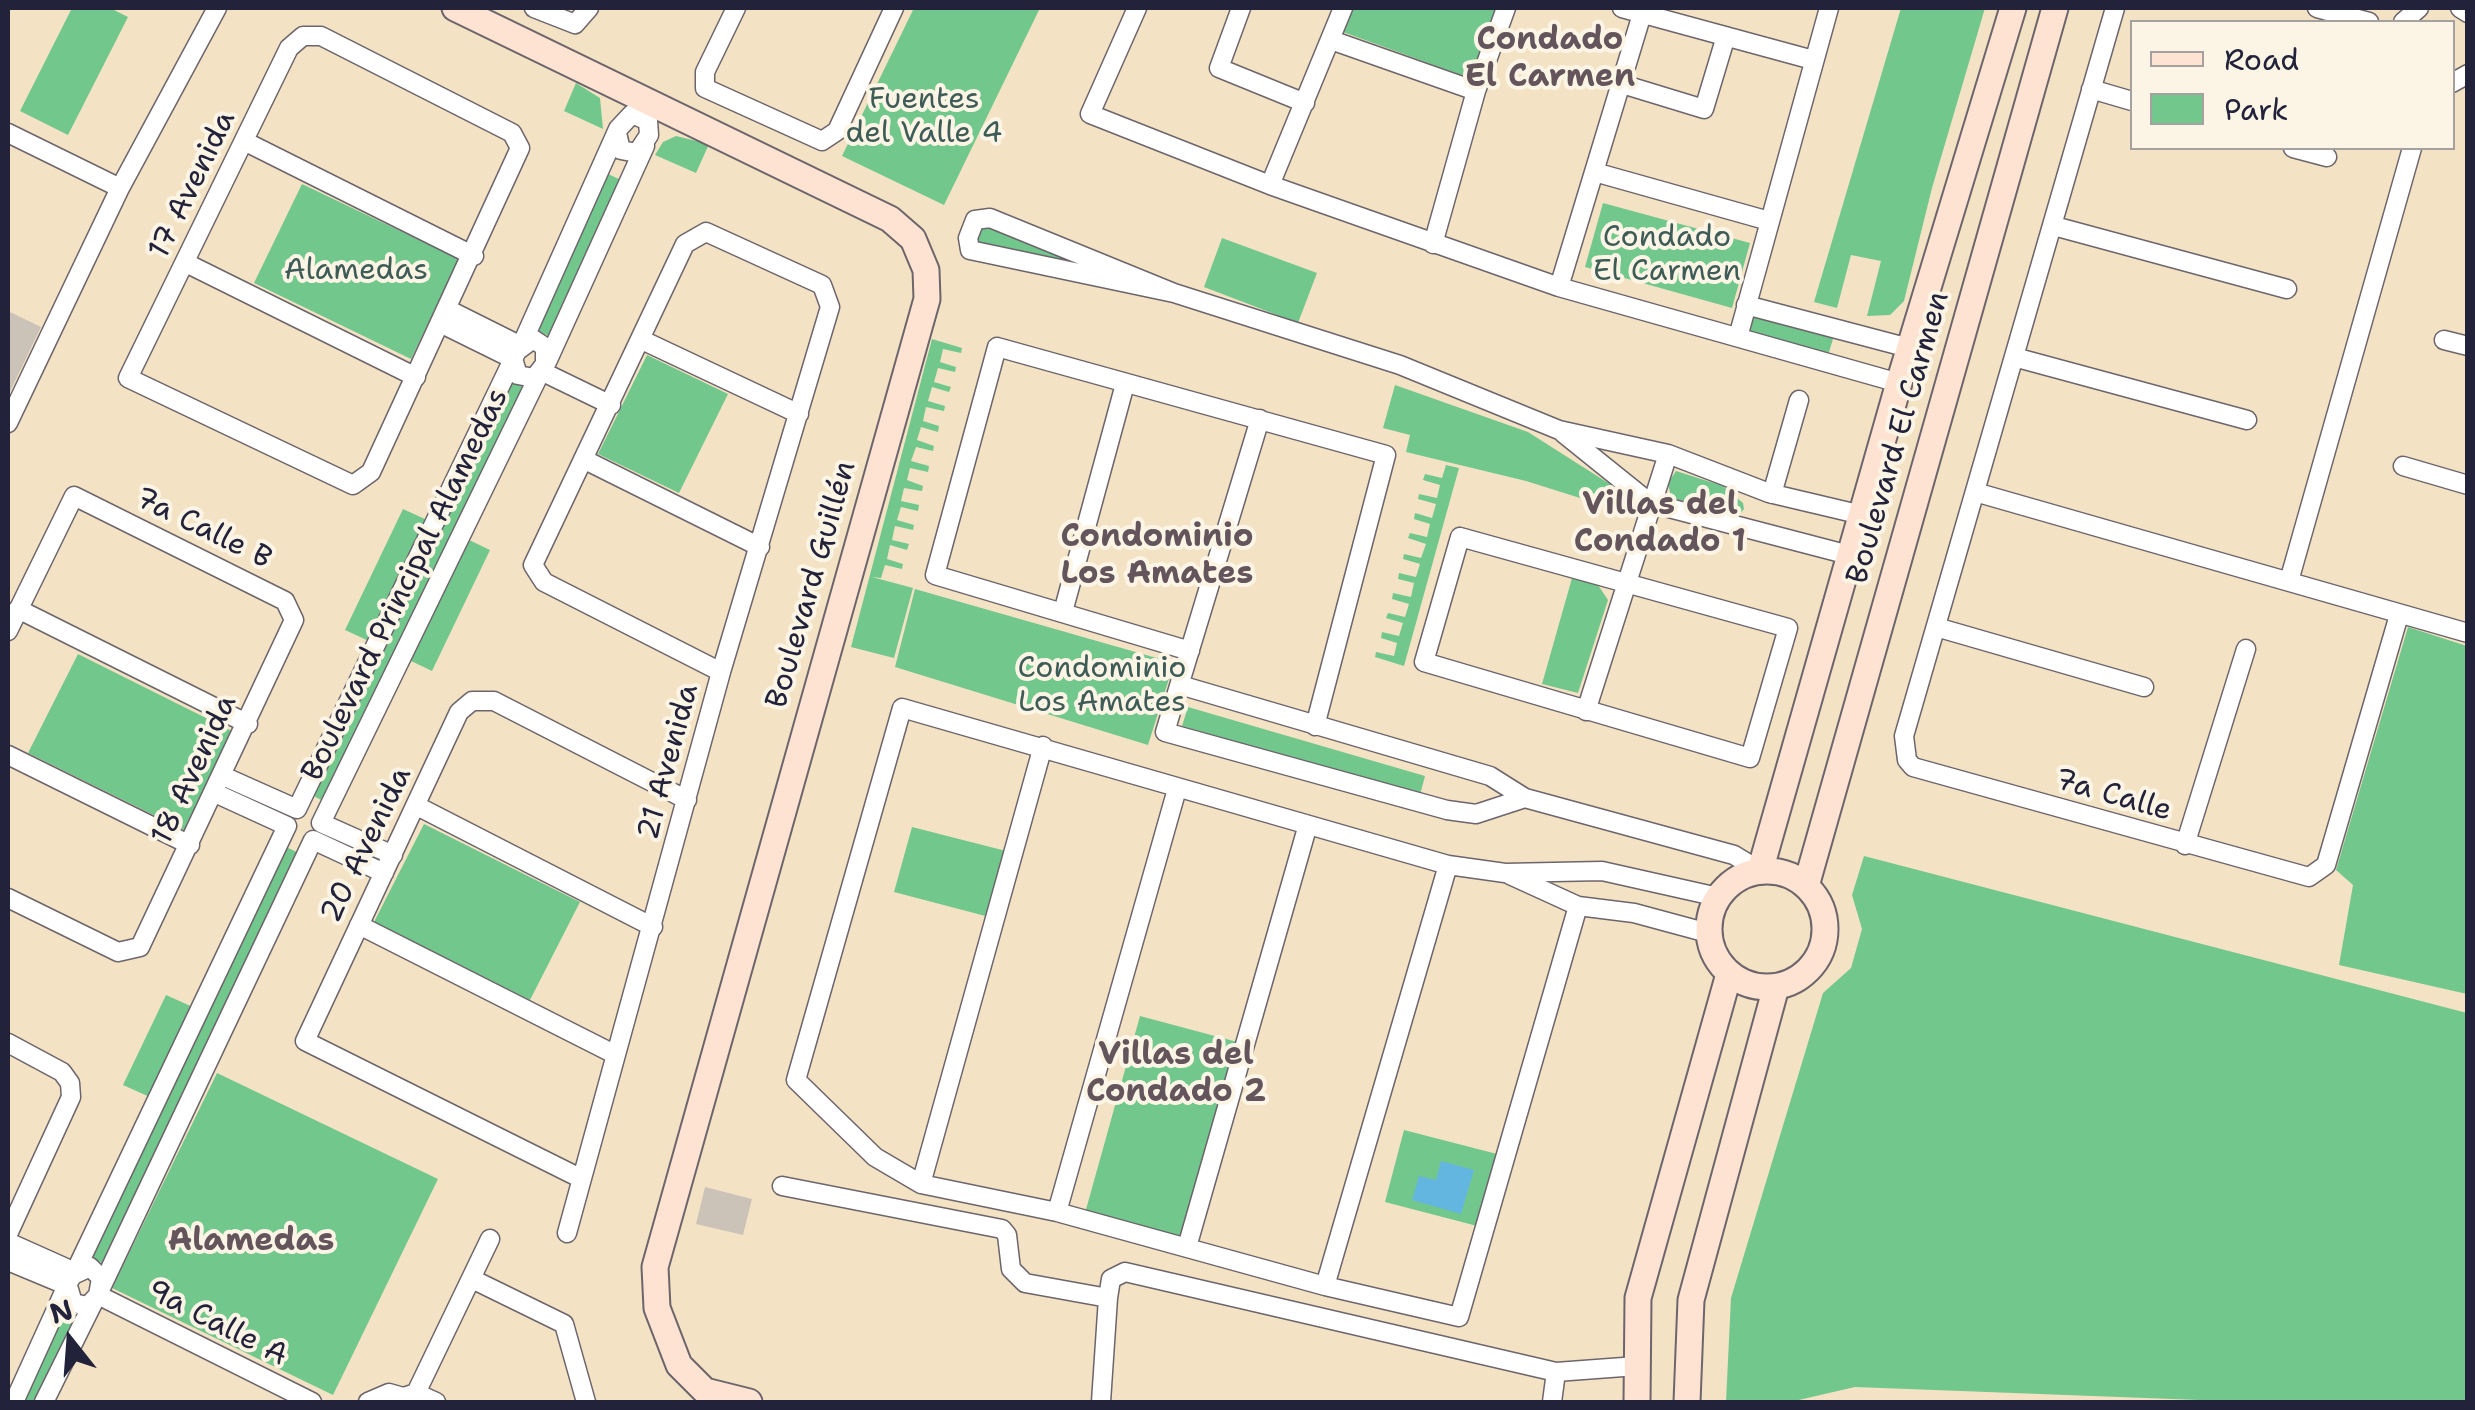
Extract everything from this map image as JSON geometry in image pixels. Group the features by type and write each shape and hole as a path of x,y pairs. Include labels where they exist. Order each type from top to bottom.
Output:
{"main road":[{"name":"Boulevard Guillén","path":"455,8 899,224 918,248 928,280 926,299 655,1267 657,1308 679,1365 705,1391 749,1402"},
{"name":"Boulevard El Carmen","path":"1760,871 1899,382 2013,8"},
{"name":"Boulevard El Carmen","path":"1806,886 2055,8"},
{"path":"1760,871 1780,872 1806,886 1823,912 1821,952 1810,969 1776,987 1757,987 1729,974 1714,956 1708,933 1708,920 1718,897 1740,877 1760,871"},
{"path":"1637,1402 1638,1298 1729,974"},
{"path":"1687,1402 1691,1300 1776,987"}],"street":[{"path":"8,423 120,188 217,8"},
{"path":"534,8 568,24 579,23 587,11"},
{"path":"736,8 703,82 711,93 822,141 837,131 894,8"},
{"path":"1137,8 1090,114 1270,185 1560,287 1899,382"},
{"path":"1241,8 1219,68 1304,103"},
{"path":"1270,185 1344,8"},
{"path":"1433,244 1476,91 1506,8"},
{"path":"1622,8 1813,60"},
{"path":"1738,337 1829,8"},
{"path":"2115,8 1936,627 2144,687"},
{"path":"2318,8 2362,20"},
{"path":"2460,8 2468,14"},
{"path":"1560,287 1598,173 1642,14"},
{"name":"17 Avenida","path":"416,377 371,472 361,483 344,484 128,378 288,48 303,36 320,36 512,134 520,155 474,256"},
{"path":"1622,84 1704,109 1726,36"},
{"path":"1332,40 1476,91"},
{"path":"613,85 620,103 617,144 625,153 636,153 660,121 678,118"},
{"path":"2091,90 2130,100"},
{"path":"618,129 626,117 641,114 648,121 646,142"},
{"name":"Boulevard Principal Alamedas","path":"14,1402 517,352 618,129"},
{"path":"8,132 120,188"},
{"path":"186,264 416,377 474,256 244,141"},
{"name":"Boulevard Principal Alamedas","path":"44,1402 544,366 646,142"},
{"path":"2300,150 2327,157"},
{"path":"2290,581 2411,150"},
{"path":"1598,173 1769,220"},
{"path":"1174,293 970,250 968,238 974,220 990,218 1174,293 1400,364 1559,430 1668,454 1770,493 1862,515"},
{"path":"2054,226 2287,289"},
{"name":"21 Avenida","path":"566,1233 722,672 830,307 822,285 709,232 692,236 684,244 642,340"},
{"path":"1746,305 1909,348"},
{"path":"445,317 517,352 530,340 540,341 544,366 614,399"},
{"path":"722,672 544,582 533,568 536,555 642,340 799,414"},
{"path":"2444,340 2468,346"},
{"path":"1190,651 935,575 997,347 1386,454 1314,726"},
{"name":"Boulevard Principal Alamedas","path":"517,352 522,378 534,378 544,366"},
{"path":"2014,357 2247,420"},
{"path":"1064,612 1125,384"},
{"path":"1760,529 1799,400"},
{"path":"1260,419 1165,732 1447,810 1476,814 1525,798"},
{"path":"1559,430 1650,503 1849,555"},
{"path":"1586,711 1624,582 1668,454"},
{"path":"585,460 760,547"},
{"path":"2404,466 2468,485"},
{"path":"1975,492 2468,633"},
{"name":"7a Calle B","path":"18,609 74,496 286,601 294,623"},
{"path":"1460,537 1788,628 1750,758 1586,711 1424,662 1460,537"},
{"path":"8,631 18,609 248,724"},
{"name":"7a Calle","path":"1936,627 1904,736 1904,751 1912,767 2302,878 2316,874 2326,865 2399,615"},
{"name":"18 Avenida","path":"8,898 118,952 135,951 145,940 294,623"},
{"path":"2185,845 2246,649"},
{"path":"1180,685 1490,776 1525,798 1734,855 1760,871"},
{"name":"20 Avenida","path":"580,1178 304,1041 463,708 476,699 498,704 687,800"},
{"path":"1578,906 1459,1317 1325,1286 1057,1212 921,1184 875,1158 796,1080 902,708 1448,866 1505,873 1602,871 1718,897"},
{"path":"921,1184 1043,746"},
{"path":"8,755 190,844"},
{"path":"219,784 297,808"},
{"path":"219,784 287,826 296,844 317,831 389,864"},
{"path":"1057,1212 1177,789"},
{"name":"Boulevard Principal Alamedas","path":"297,808 312,806 317,831"},
{"path":"417,806 653,926"},
{"path":"1187,1247 1307,828"},
{"path":"1325,1286 1448,866"},
{"path":"1505,873 1578,906 1634,913 1708,933"},
{"path":"1634,913 1642,878"},
{"path":"359,925 614,1054"},
{"path":"8,1043 62,1072 70,1083 68,1107 8,1234"},
{"path":"782,1186 1002,1228 1007,1235 1010,1270 1025,1284 1108,1298"},
{"path":"8,1187 25,1196"},
{"path":"406,1397 472,1280 490,1239"},
{"path":"8,1242 72,1279"},
{"path":"8,1261 72,1279 95,1268 97,1295 76,1305 68,1297 72,1279"},
{"path":"1101,1402 1111,1279 1125,1272 1556,1372 1638,1366"},
{"path":"472,1280 564,1324 586,1402"},
{"name":"9a Calle A","path":"97,1295 312,1402"},
{"path":"1552,1402 1556,1372"},
{"path":"368,1402 389,1393 436,1402"}],"shaded area":[{"path":"8,311 41,327 8,396"},
{"path":"705,1187 752,1199 743,1235 696,1224"}],"green space":[{"path":"72,8 110,8 128,17 68,135 20,111"},
{"name":"Fuentes del Valle 4","path":"914,8 1040,8 944,205 842,156"},
{"name":"Condado El Carmen","path":"1352,8 1498,8 1472,79 1343,32"},
{"name":"Condado El Carmen","path":"1901,8 1985,8 1932,188 1904,301 1890,315 1867,316 1881,261 1851,255 1837,308 1814,302"},
{"path":"576,83 600,98 603,129 564,111"},
{"path":"676,136 709,144 696,173 655,155 663,142"},
{"path":"604,172 623,181 553,338 534,329"},
{"name":"Alamedas","path":"302,184 459,259 411,359 254,283"},
{"name":"Condado El Carmen","path":"1603,203 1750,243 1732,308 1585,267"},
{"path":"990,218 1174,293 967,245"},
{"path":"1222,238 1317,273 1298,323 1204,287"},
{"path":"1746,305 1836,329 1826,362 1738,337"},
{"path":"932,339 962,348 961,353 943,349 940,362 956,367 955,372 938,368 934,382 951,387 949,392 932,387 928,401 945,406 944,411 926,407 923,421 939,426 938,432 921,427 917,440 934,446 933,451 916,447 911,461 929,466 928,472 910,468 907,480 923,486 922,491 904,488 901,501 919,505 918,511 901,507 897,520 914,525 913,530 895,526 892,540 909,544 907,550 890,545 887,559 903,564 902,569 885,565 881,578 872,577 913,588 894,658 851,647"},
{"path":"647,355 728,394 679,493 598,454"},
{"path":"508,380 528,389 327,803 308,793"},
{"name":"Villas del Condado 1","path":"1395,385 1528,432 1638,502 1634,515 1526,481 1406,452 1410,435 1383,428"},
{"path":"1446,465 1459,468 1404,666 1375,657 1376,652 1394,656 1397,643 1381,638 1382,632 1399,636 1403,623 1386,618 1388,613 1405,617 1409,604 1392,599 1393,593 1411,597 1414,583 1398,579 1399,573 1416,577 1420,564 1403,559 1404,554 1421,558 1426,544 1408,538 1410,533 1427,537 1430,524 1414,519 1415,513 1432,518 1436,504 1418,499 1419,494 1437,498 1440,485 1423,480 1425,474 1442,478"},
{"path":"1676,471 1723,486 1743,503 1744,509 1740,514 1671,498 1668,483"},
{"path":"403,509 427,520 369,641 345,630"},
{"path":"467,539 490,550 432,671 409,660"},
{"name":"Villas del Condado 1","path":"1572,578 1598,585 1608,600 1578,693 1542,684"},
{"name":"Condominio Los Amates","path":"915,589 1174,663 1148,745 895,667"},
{"path":"2408,627 2467,646 2467,994 2339,965 2353,885 2336,870"},
{"path":"78,654 234,732 184,830 28,753"},
{"name":"Condominio Los Amates","path":"1188,707 1425,776 1420,795 1182,726"},
{"path":"424,824 580,902 530,1000 374,922"},
{"path":"912,827 1010,852 993,918 894,892"},
{"path":"282,845 303,855 107,1265 87,1256"},
{"path":"1864,856 2467,1013 2467,1402 2251,1402 1855,1387 1790,1402 1726,1402 1731,1298 1823,993 1851,968 1862,929 1852,895"},
{"path":"166,995 195,1008 152,1098 123,1085"},
{"name":"Villas del Condado 2","path":"1140,1016 1241,1043 1185,1241 1085,1213"},
{"name":"Alamedas","path":"217,1073 438,1179 333,1395 112,1288"},
{"path":"1404,1130 1501,1155 1481,1227 1385,1202"},
{"path":"65,1310 80,1317 39,1402 21,1402"}],"water":[{"path":"1441,1161 1474,1170 1461,1214 1412,1200 1419,1176 1436,1180"}],"district":[{"name":"Condado El Carmen","path":"1550,60"},
{"name":"Villas del Condado 1","path":"1660,524"},
{"name":"Condominio Los Amates","path":"1157,556"},
{"name":"Villas del Condado 2","path":"1176,1074"},
{"name":"Alamedas","path":"251,1242"}]}
